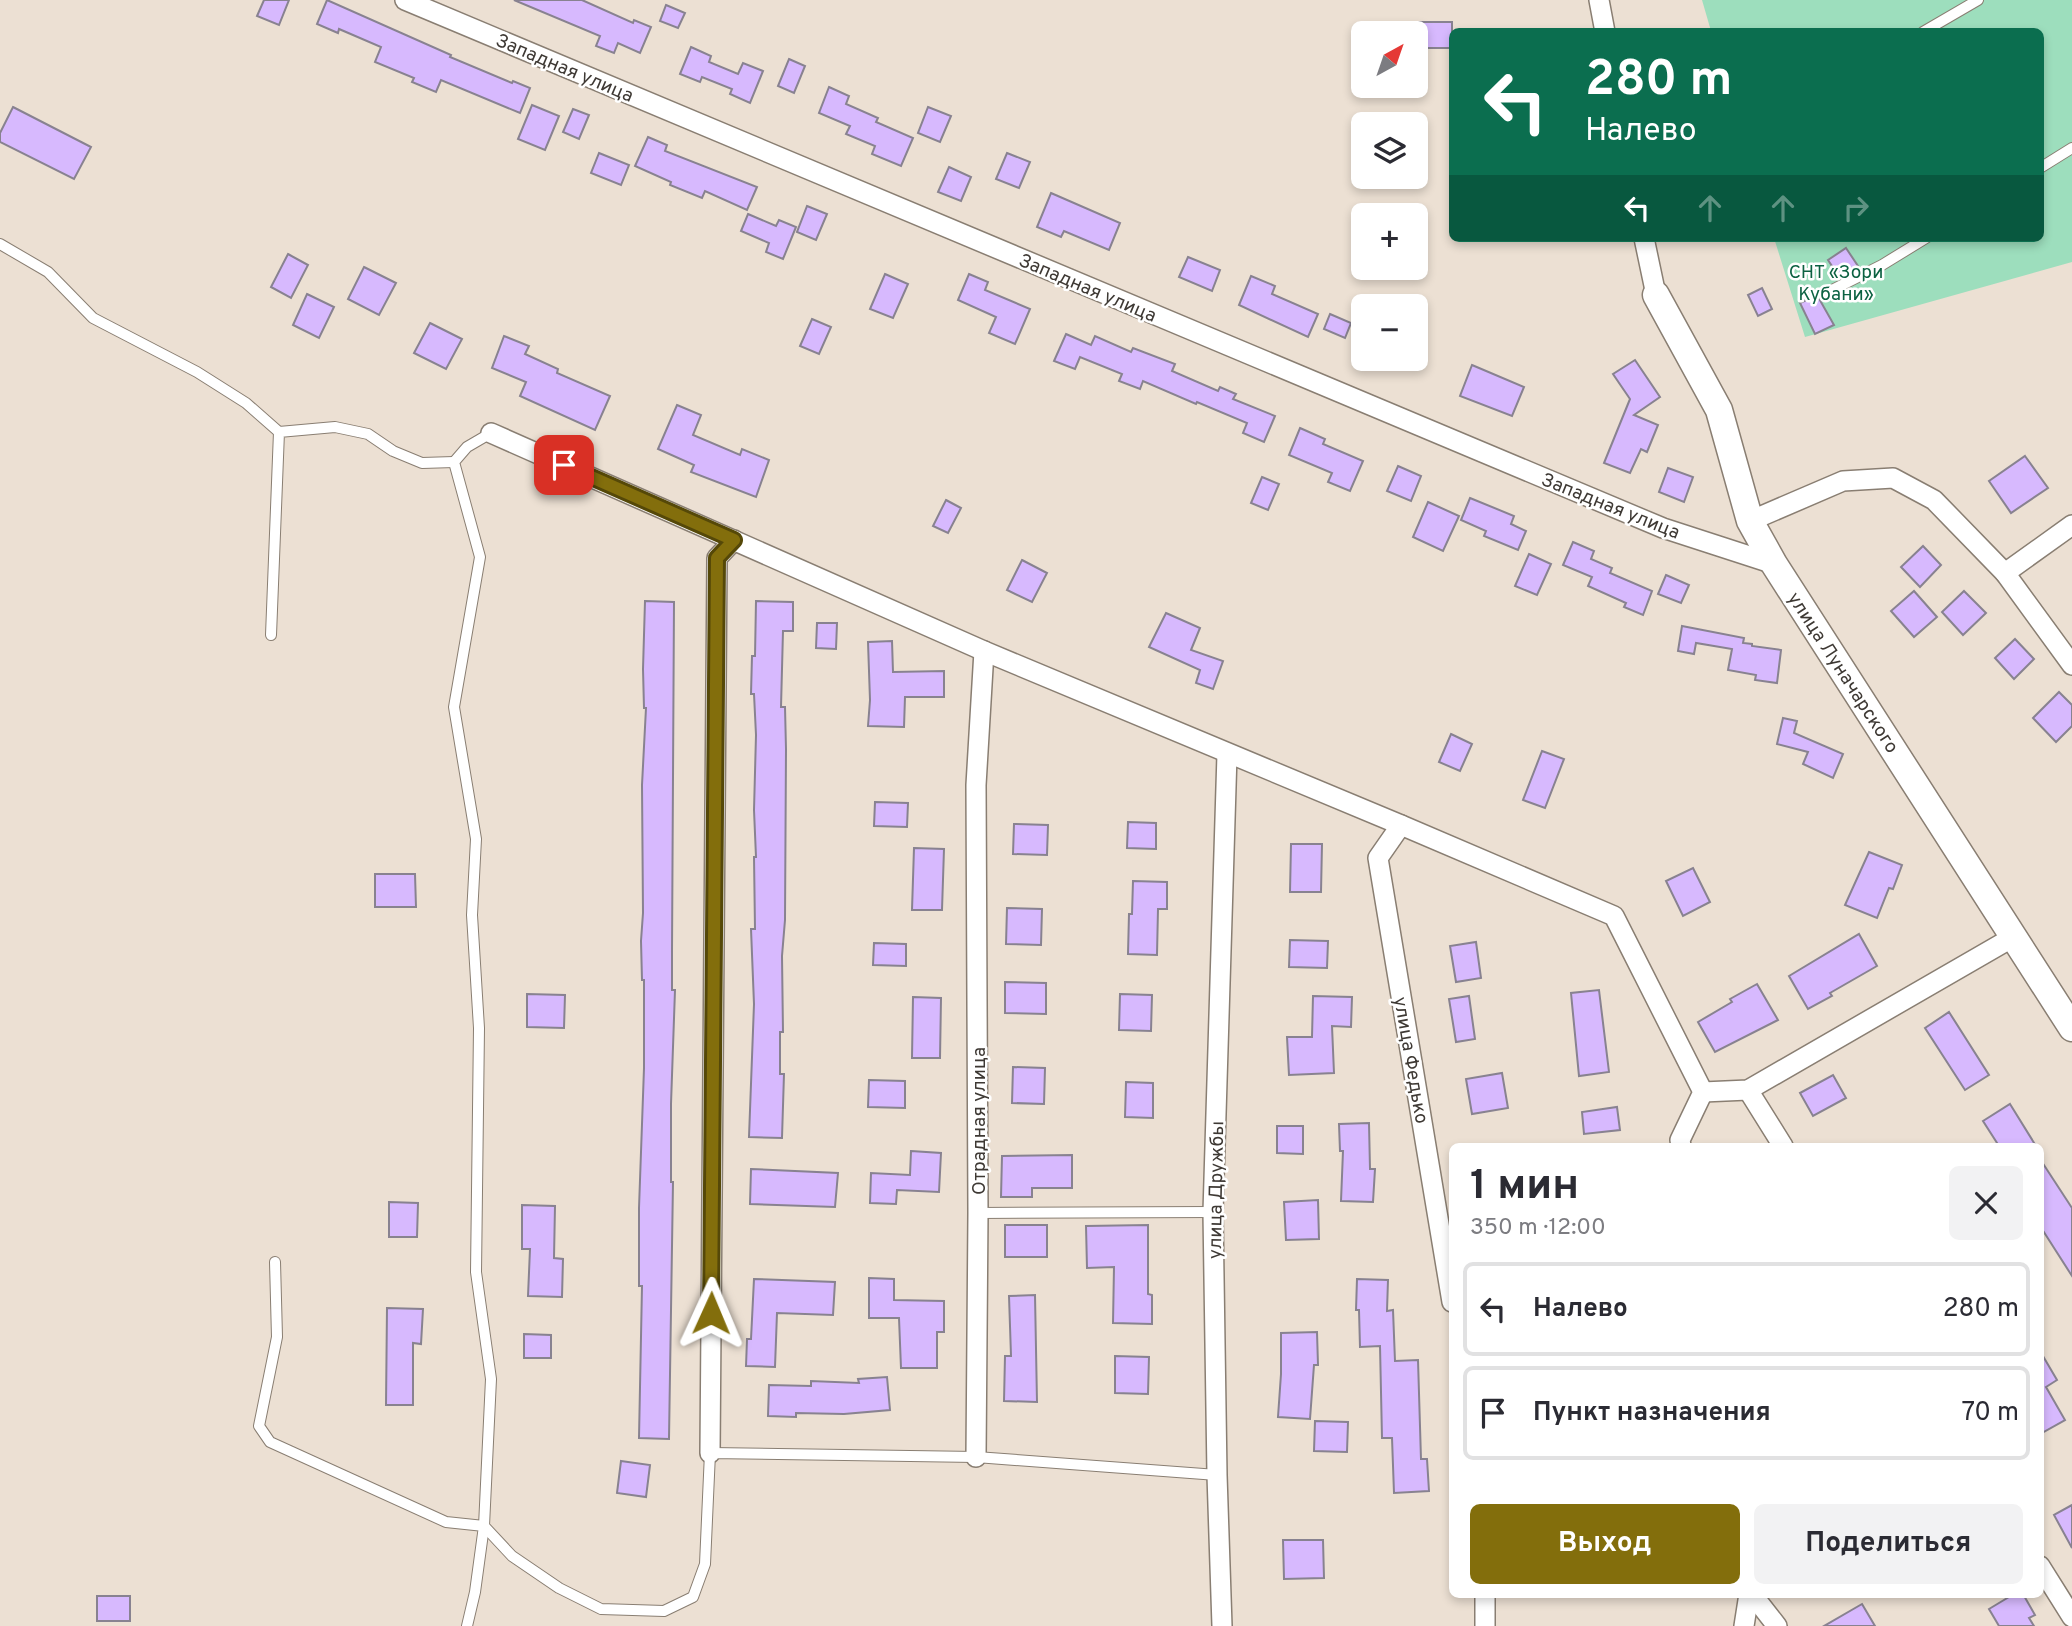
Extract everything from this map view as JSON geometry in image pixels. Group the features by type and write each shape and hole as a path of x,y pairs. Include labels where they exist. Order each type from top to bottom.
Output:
{"street":[{"name":"Западная улица","path":"405,0 1663,528 1774,564"},
{"path":"1599,0 1604,28"},
{"path":"1645,242 1656,295"},
{"name":"улица Луначарского","path":"1656,295 1719,410 1750,521 1774,564 2072,1028"},
{"path":"491,433 984,651 1614,916 1703,1092"},
{"path":"1750,521 1843,481 1893,478 1934,500 2005,573 2072,665"},
{"path":"2005,573 2072,525"},
{"path":"710,1453 717,558 734,540"},
{"name":"Отрадная улица","path":"976,1457 976,785 984,651"},
{"name":"улица Дружбы","path":"1222,1626 1213,1212 1227,754"},
{"name":"улица Федько","path":"1401,825 1378,858 1449,1284"},
{"path":"1703,1092 1748,1090 2015,936"},
{"path":"1748,1090 1781,1143"},
{"path":"1680,1143 1703,1092"},
{"path":"2044,1572 2072,1617"},
{"path":"1485,1598 1485,1626"},
{"path":"1744,1626 1750,1598"},
{"path":"1754,1598 1777,1626"}],"lane":[{"path":"1930,28 1978,0"},
{"path":"2044,165 2072,148"},
{"path":"1824,294 1882,265 1919,242"},
{"path":"0,244 48,272 93,318 246,403 279,432 335,426 368,434 393,451 422,463 454,462 467,447 491,433"},
{"path":"271,635 279,432"},
{"path":"454,462 480,557 454,707 476,839 472,915 479,1028 476,1272 491,1379 484,1526 467,1626"},
{"path":"978,1213 1213,1212"},
{"path":"275,1262 277,1337 259,1426 270,1442 446,1522 484,1526 512,1556 559,1588 601,1609 664,1611 693,1597 705,1564 710,1453 976,1457 1217,1475"}],"green space":[{"name":"СНТ «Зори Кубани»","path":"1702,0 2072,0 2072,262 1805,337 1775,242 2044,242 2044,28 1710,28"}],"building":[{"path":"264,0 289,0 279,25 257,16"},
{"path":"327,0 451,55 450,57 530,88 520,113 441,80 436,92 412,82 414,78 375,62 381,47 339,29 338,33 317,24"},
{"path":"514,0 582,0 633,23 634,20 651,27 640,53 618,43 614,53 596,46 600,36"},
{"path":"666,5 685,13 678,28 660,21"},
{"path":"1428,22 1452,22 1452,28 1449,28 1449,48 1428,48"},
{"path":"691,47 711,56 709,62 738,74 743,63 763,71 750,103 730,94 732,89 702,77 700,82 680,74"},
{"path":"789,59 805,66 794,93 778,86"},
{"path":"829,87 849,96 846,104 878,118 876,122 913,138 901,166 872,154 875,146 846,134 850,126 819,113"},
{"path":"532,105 559,116 545,150 518,139"},
{"path":"13,107 91,147 74,179 0,142 0,133"},
{"path":"928,107 951,116 940,142 918,133"},
{"path":"573,109 589,115 579,139 563,132"},
{"path":"648,137 667,145 665,151 757,187 747,210 705,191 702,198 635,166"},
{"path":"599,153 629,165 621,185 591,173"},
{"path":"1007,153 1030,162 1019,188 996,179"},
{"path":"949,167 971,177 961,201 938,192"},
{"path":"1051,193 1120,223 1109,250 1064,231 1061,237 1037,227"},
{"path":"807,206 827,214 816,240 797,232"},
{"path":"748,214 776,226 779,220 796,227 783,259 766,252 769,243 741,231"},
{"path":"1846,248 1858,266 1840,278 1828,260"},
{"path":"288,254 308,265 291,298 271,287"},
{"path":"1188,257 1220,270 1212,291 1179,277"},
{"path":"364,267 396,283 379,315 348,299"},
{"path":"885,274 908,284 893,318 870,309"},
{"path":"969,274 988,282 985,290 1030,309 1015,344 989,333 996,317 958,300"},
{"path":"1251,276 1275,286 1272,294 1318,314 1308,337 1239,305"},
{"path":"1762,288 1772,309 1758,316 1748,295"},
{"path":"307,294 334,307 319,338 293,325"},
{"path":"1817,295 1834,325 1815,334 1800,303"},
{"path":"1330,314 1351,323 1345,338 1324,329"},
{"path":"812,319 831,327 819,354 800,346"},
{"path":"430,323 462,339 446,369 414,353"},
{"path":"1066,334 1091,345 1095,336 1131,352 1133,348 1175,364 1172,371 1218,391 1220,387 1236,394 1233,399 1275,416 1264,442 1243,433 1247,423 1143,381 1140,389 1119,381 1122,374 1080,357 1075,369 1054,361"},
{"path":"504,336 529,346 525,354 558,369 557,373 610,396 595,430 520,396 526,382 492,368"},
{"path":"1635,360 1660,397 1634,415 1658,425 1647,452 1641,449 1630,473 1604,463 1630,399 1613,374"},
{"path":"1472,365 1524,387 1512,416 1460,396"},
{"path":"677,405 701,415 693,435 740,455 742,449 769,460 756,497 691,472 694,465 658,449"},
{"path":"1300,428 1325,439 1323,444 1363,461 1350,491 1328,482 1332,473 1289,455"},
{"path":"2025,456 2048,488 2011,513 1989,481"},
{"path":"1398,466 1421,476 1411,501 1387,491"},
{"path":"1668,468 1693,477 1684,502 1659,492"},
{"path":"1262,477 1279,484 1268,510 1251,503"},
{"path":"1470,498 1514,516 1511,524 1526,531 1518,550 1484,536 1486,531 1461,520"},
{"path":"946,500 961,508 948,533 933,526"},
{"path":"1428,502 1459,516 1443,551 1413,537"},
{"path":"1573,542 1594,551 1591,559 1612,568 1610,573 1652,591 1643,615 1624,607 1626,603 1588,586 1592,577 1563,565"},
{"path":"1923,546 1941,565 1920,587 1901,567"},
{"path":"1529,554 1551,564 1537,595 1515,586"},
{"path":"1022,560 1047,573 1032,602 1007,590"},
{"path":"1666,575 1689,585 1681,603 1658,594"},
{"path":"1914,591 1937,617 1914,637 1891,611"},
{"path":"1964,591 1986,613 1963,635 1942,612"},
{"path":"645,601 674,602 672,990 675,990 671,1104 673,1182 669,1439 639,1438 642,1286 639,1286 639,1208 644,1068 641,941 642,785 646,708 643,669"},
{"path":"756,601 793,602 793,631 783,631 781,707 785,707 786,749 783,1032 780,1032 780,1074 784,1074 782,1138 749,1137 754,1004 751,929 755,929 756,857 756,735 754,694 751,694"},
{"path":"1166,613 1200,628 1191,650 1223,661 1213,689 1196,683 1200,670 1149,647"},
{"path":"817,623 837,623 836,649 816,648"},
{"path":"1682,626 1744,638 1743,643 1752,646 1781,650 1777,683 1755,680 1756,675 1728,670 1732,649 1696,643 1694,654 1678,651"},
{"path":"2015,639 2034,659 2014,679 1995,658"},
{"path":"892,641 893,672 944,671 944,697 905,697 904,727 868,726 868,642"},
{"path":"2059,692 2072,705 2072,726 2056,742 2033,718"},
{"path":"1783,718 1797,721 1794,733 1843,754 1833,778 1803,764 1808,752 1777,744"},
{"path":"1451,734 1472,744 1460,771 1439,762"},
{"path":"1542,751 1564,759 1545,808 1523,800"},
{"path":"875,802 908,803 907,827 874,826"},
{"path":"1128,822 1156,823 1156,849 1127,848"},
{"path":"1014,824 1048,825 1047,855 1013,854"},
{"path":"1291,844 1322,844 1321,892 1290,892"},
{"path":"914,848 944,849 942,910 912,910"},
{"path":"1869,852 1902,865 1877,918 1845,905"},
{"path":"1693,868 1710,902 1683,916 1666,881"},
{"path":"375,874 415,874 416,907 375,907"},
{"path":"1133,881 1167,882 1167,909 1158,909 1157,955 1128,954"},
{"path":"1007,908 1042,909 1041,945 1006,944"},
{"path":"1859,934 1877,966 1808,1009 1789,976"},
{"path":"1290,940 1328,941 1327,968 1289,967"},
{"path":"1476,942 1481,978 1456,982 1450,946"},
{"path":"874,943 906,944 906,966 873,965"},
{"path":"1005,982 1046,983 1046,1014 1005,1013"},
{"path":"1757,984 1778,1020 1715,1052 1698,1022"},
{"path":"1599,990 1609,1072 1579,1076 1571,993"},
{"path":"527,994 565,995 564,1028 527,1027"},
{"path":"1120,994 1152,995 1151,1031 1119,1030"},
{"path":"1313,996 1352,997 1351,1027 1332,1026 1334,1073 1289,1075 1287,1037 1312,1037"},
{"path":"1469,996 1475,1039 1456,1042 1449,999"},
{"path":"913,997 941,998 940,1058 912,1058"},
{"path":"1949,1012 1989,1075 1965,1090 1925,1028"},
{"path":"1013,1067 1045,1068 1044,1104 1012,1103"},
{"path":"1502,1073 1508,1108 1472,1114 1466,1079"},
{"path":"1833,1075 1846,1098 1813,1116 1800,1093"},
{"path":"869,1080 905,1081 905,1108 868,1107"},
{"path":"1126,1082 1153,1083 1153,1118 1125,1117"},
{"path":"2010,1104 2034,1143 1997,1143 1983,1121"},
{"path":"1617,1107 1620,1130 1584,1134 1582,1112"},
{"path":"1369,1123 1370,1169 1375,1169 1373,1202 1341,1201 1343,1151 1340,1151 1339,1124"},
{"path":"1277,1126 1303,1126 1303,1154 1277,1153"},
{"path":"911,1151 941,1153 939,1192 897,1190 896,1204 870,1203 871,1173 910,1175"},
{"path":"1072,1155 1072,1188 1032,1188 1032,1197 1001,1197 1002,1156"},
{"path":"2044,1165 2072,1208 2072,1276 2044,1232"},
{"path":"751,1169 838,1173 835,1207 750,1204"},
{"path":"1318,1200 1319,1239 1286,1240 1284,1202"},
{"path":"389,1202 418,1203 417,1237 389,1237"},
{"path":"522,1205 555,1206 554,1258 563,1259 562,1297 528,1296 530,1249 522,1249"},
{"path":"1005,1225 1047,1225 1047,1257 1005,1257"},
{"path":"1148,1225 1148,1294 1152,1295 1152,1324 1113,1323 1114,1267 1087,1268 1086,1226"},
{"path":"869,1278 894,1279 894,1300 944,1301 944,1332 937,1332 937,1368 901,1368 899,1318 869,1318"},
{"path":"754,1279 835,1282 833,1315 777,1313 775,1367 746,1366 747,1339 751,1339"},
{"path":"1357,1279 1388,1280 1387,1311 1393,1310 1395,1361 1418,1360 1421,1459 1427,1459 1429,1491 1394,1493 1392,1438 1382,1438 1380,1346 1360,1347 1359,1310 1356,1310"},
{"path":"1035,1295 1037,1402 1004,1401 1005,1356 1011,1356 1009,1296"},
{"path":"387,1308 423,1309 421,1344 413,1343 413,1405 386,1405"},
{"path":"1317,1332 1318,1365 1314,1365 1310,1419 1278,1417 1281,1333"},
{"path":"524,1334 551,1335 551,1358 524,1358"},
{"path":"1115,1356 1149,1357 1148,1394 1115,1393"},
{"path":"2044,1358 2057,1380 2046,1387 2065,1420 2044,1432"},
{"path":"887,1377 890,1410 844,1414 796,1413 796,1417 768,1416 769,1385 811,1386 811,1381 859,1383 858,1379"},
{"path":"1315,1421 1348,1422 1347,1452 1314,1451"},
{"path":"621,1461 650,1465 646,1497 617,1493"},
{"path":"2072,1505 2072,1548 2054,1515"},
{"path":"1283,1540 1323,1540 1324,1578 1284,1579"},
{"path":"97,1596 130,1596 130,1621 97,1621"},
{"path":"2007,1598 2025,1598 2035,1615 2029,1618 2034,1626 1999,1626 1989,1609"},
{"path":"1862,1604 1875,1626 1824,1626"}],"route":[{"path":"564,465 734,540 717,558 711,1313"}]}
